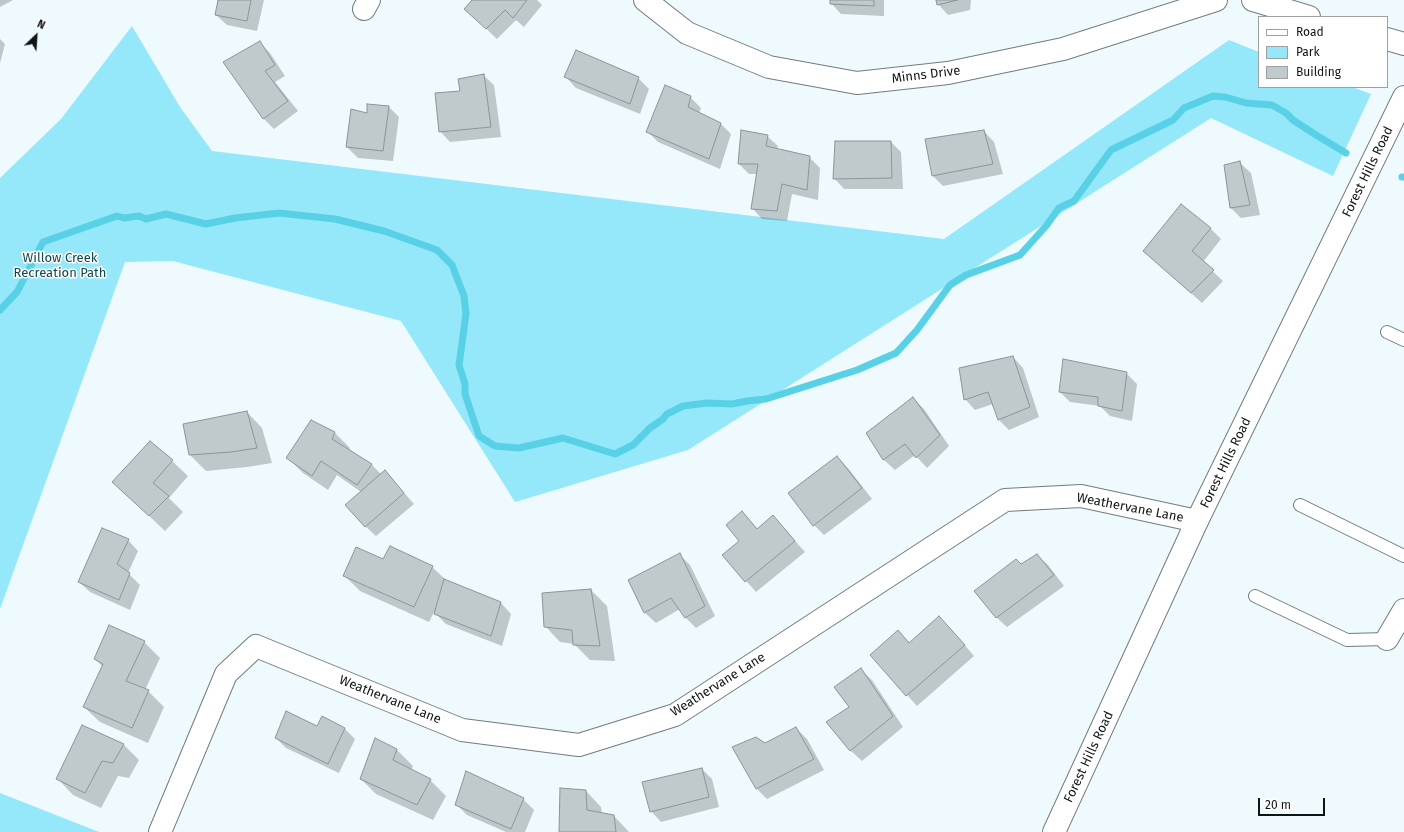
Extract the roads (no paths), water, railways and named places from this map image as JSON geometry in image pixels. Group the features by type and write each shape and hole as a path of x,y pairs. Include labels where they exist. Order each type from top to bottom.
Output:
{"street":[{"name":"Minns Drive","path":"645,0 686,33 769,67 857,83 948,73 1063,49 1216,0"},
{"path":"1253,0 1306,16"},
{"path":"1388,39 1404,44"},
{"name":"Forest Hills Road","path":"1054,832 1197,521 1404,97"},
{"name":"Weathervane Lane","path":"160,832 226,674 256,646 462,730 579,745 675,715 1005,500 1081,496 1197,521"},
{"path":"1387,639 1404,610"}],"lane":[{"path":"1387,332 1404,340"},
{"path":"1300,505 1404,556"},
{"path":"1255,596 1347,640 1387,639"}],"waterway":[{"path":"0,310 17,292 43,242 117,216 124,218 139,216 146,219 166,214 206,224 235,218 279,213 335,219 384,231 437,250 452,265 464,296 466,314 459,365 465,384 465,394 479,436 495,446 519,448 563,438 615,454 633,445 667,414 683,406 707,403 732,404 766,399 857,370 896,353 917,330 950,285 966,275 1020,255 1046,226 1059,208 1074,201 1111,150 1173,120 1184,108 1213,96 1225,97 1246,103 1272,105 1286,113 1293,120 1316,135 1346,153"}],"park label":[{"name":"Willow Creek Recreation Path","path":"60,266"}]}
